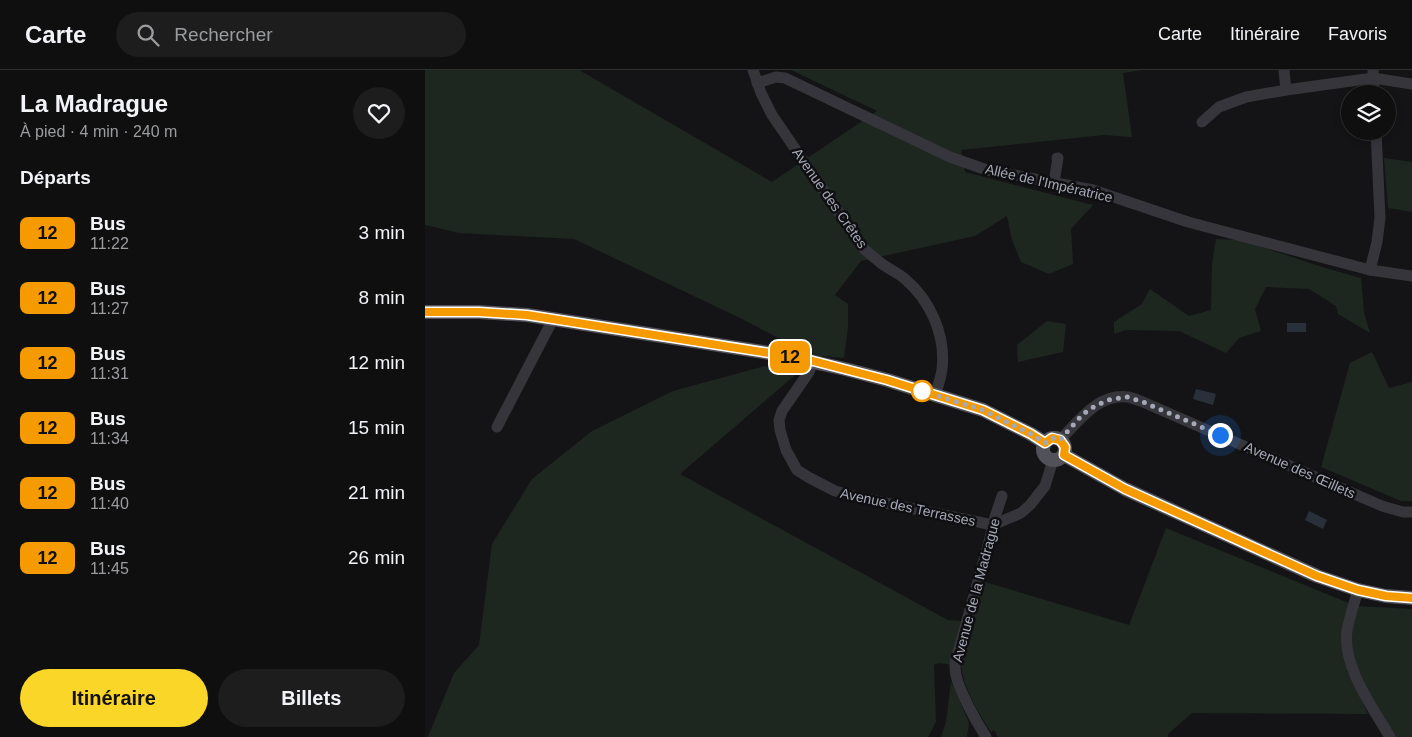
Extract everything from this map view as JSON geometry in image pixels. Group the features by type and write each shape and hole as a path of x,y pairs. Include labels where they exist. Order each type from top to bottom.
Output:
{"main road":[{"path":"425,312 518,314 813,361 871,375 989,413 1045,443"},
{"path":"1058,458 1065,447 1060,440 1052,438 1045,443 1045,456 1058,458 1317,576 1358,590 1386,596 1412,598"}],"street":[{"name":"Avenue des Crêtes","path":"753,70 772,115 864,249 882,264 904,278 927,303 941,340 943,359 940,380 935,395"},
{"path":"1284,70 1286,90"},
{"path":"1202,122 1219,107 1246,97 1373,74 1412,84"},
{"name":"Allée de l'Impératrice","path":"757,83 776,77 785,78 950,157 987,170 1093,190 1188,222 1370,270 1412,276"},
{"path":"1370,270 1377,242 1380,218 1376,140"},
{"path":"1054,182 1057,158"},
{"path":"497,427 549,327 551,319"},
{"name":"Avenue des Terrasses","path":"813,361 809,372 787,402 779,420 780,430 786,450 797,470 808,478 835,491 993,525 1021,513 1030,505 1045,486 1058,458"},
{"name":"Avenue des Œillets","path":"1060,440 1083,414 1095,406 1108,400 1127,397 1143,402 1382,506 1403,512 1412,512"},
{"name":"Avenue de la Madrague","path":"986,737 960,686 956,675 955,663 1002,496"},
{"path":"1358,590 1347,632 1347,649 1357,681 1390,737"}],"shaded area":[{"path":"425,70 579,70 772,182 877,111 791,70 1143,70 1123,73 1132,137 1103,135 961,150 965,172 1093,205 1071,229 1073,264 1049,274 1021,262 1012,240 1007,216 975,236 861,261 835,295 848,304 848,327 844,358 822,356 793,375 680,474 948,620 972,622 985,582 1129,625 1166,528 1351,604 1350,672 1345,671 1350,674 1368,714 1192,713 1168,734 1168,737 998,737 994,730 991,732 972,700 961,666 938,663 934,665 936,722 928,737 428,737 454,673 479,645 492,544 532,479 592,431 673,391 765,366 783,372 796,347 740,318 574,239 459,233 425,225"},
{"path":"1384,158 1412,162 1412,212 1388,208"},
{"path":"1216,239 1241,240 1361,278 1364,312 1370,333 1338,314 1336,306 1309,289 1266,287 1255,309 1261,331 1239,338 1226,353 1179,331 1126,330 1114,334 1114,322 1142,304 1150,289 1189,316 1211,310 1212,263"},
{"path":"1047,321 1066,324 1063,352 1018,362 1017,345"},
{"path":"1287,323 1306,323 1306,332 1287,332"},
{"path":"1372,352 1389,388 1412,382 1412,501 1401,501 1321,467 1350,363"},
{"path":"1196,389 1216,394 1213,405 1193,399"},
{"path":"1309,511 1327,520 1323,529 1305,520"},
{"path":"1355,606 1412,609 1412,737 1395,737 1376,709 1354,661 1350,649"},
{"path":"951,681 969,723 967,737 941,737 946,722"}],"bus line":[{"name":"12","path":"425,312 479,312 527,315 782,355 845,368 887,380 983,410 1045,443 1052,438 1056,438 1065,447 1064,455 1125,489 1317,576 1358,590 1386,596 1412,598"}],"route":[{"path":"922,391 983,410 1045,443 1052,438 1060,440 1083,414 1095,406 1108,400 1127,397 1220,435"}]}
